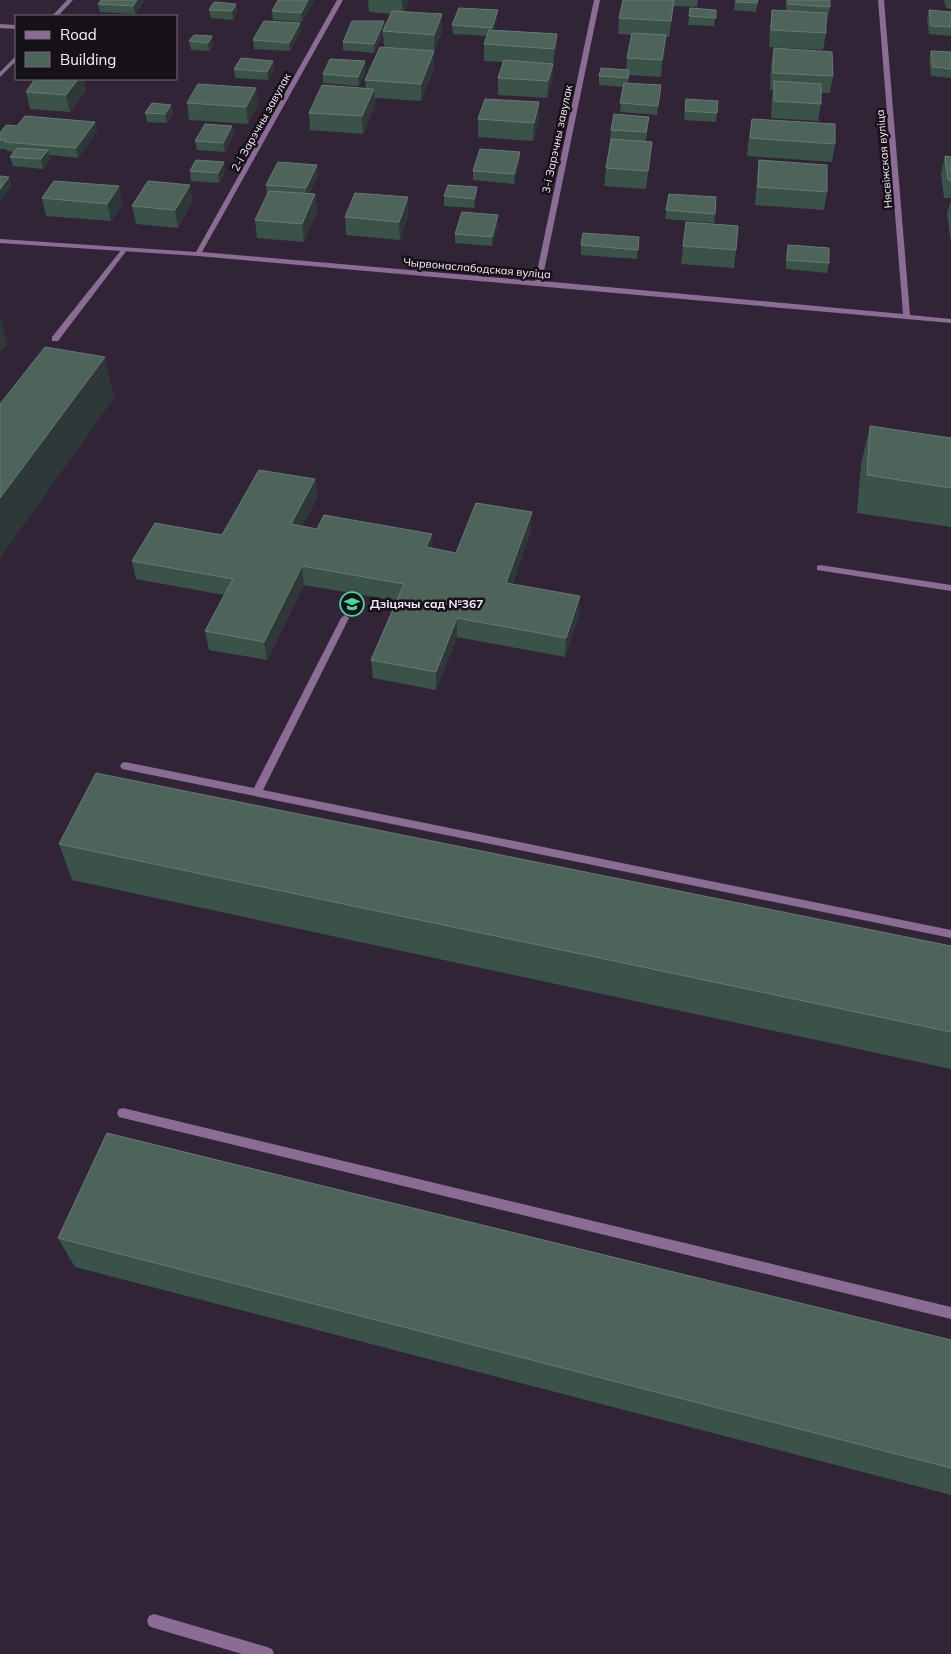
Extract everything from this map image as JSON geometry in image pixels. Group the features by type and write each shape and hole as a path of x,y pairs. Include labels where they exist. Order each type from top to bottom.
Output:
{"street":[{"path":"56,15 70,0"},
{"name":"2-і Зарэчны завулак","path":"198,254 340,0"},
{"name":"3-і Зарэчны завулак","path":"538,283 597,0"},
{"name":"Нясвіжская вуліца","path":"881,0 906,317"},
{"path":"0,26 15,27"},
{"path":"0,75 15,59"},
{"name":"Чырвонаслабодская вуліца","path":"0,241 198,254 951,321"},
{"path":"55,339 124,250"},
{"path":"820,568 951,588"},
{"path":"257,792 345,618"},
{"path":"124,766 951,934"},
{"path":"123,1113 951,1313"},
{"path":"154,1621 267,1654"}],"building":[{"path":"101,0 137,0 133,6 98,4"},
{"path":"278,0 308,0 301,13 272,11"},
{"path":"623,0 674,0 671,21 619,18"},
{"path":"736,0 758,0 757,3 736,2"},
{"path":"788,0 830,0 830,7 788,4"},
{"path":"214,2 236,4 232,11 209,10"},
{"path":"459,8 498,10 492,28 452,25"},
{"path":"690,8 716,10 716,18 689,16"},
{"path":"772,10 826,13 826,33 771,30"},
{"path":"929,10 951,12 951,27 931,26"},
{"path":"392,11 442,14 434,35 383,31"},
{"path":"264,21 300,23 289,43 253,40"},
{"path":"352,21 384,21 374,44 343,42"},
{"path":"489,30 557,34 554,49 484,44"},
{"path":"632,33 666,35 662,60 627,58"},
{"path":"194,35 212,36 208,43 189,41"},
{"path":"380,47 434,51 421,84 365,80"},
{"path":"774,48 832,52 833,76 773,73"},
{"path":"931,51 951,52 951,69 933,67"},
{"path":"241,58 273,61 267,72 234,69"},
{"path":"330,59 365,61 358,77 323,74"},
{"path":"504,60 553,64 548,81 498,78"},
{"path":"601,68 629,70 628,78 599,76"},
{"path":"34,80 77,80 66,95 26,92"},
{"path":"774,81 821,84 821,104 774,101"},
{"path":"624,83 661,85 658,106 620,103"},
{"path":"198,84 256,88 246,107 187,103"},
{"path":"322,85 374,89 362,116 309,113"},
{"path":"485,99 539,102 534,123 478,119"},
{"path":"686,99 718,101 717,113 685,111"},
{"path":"152,103 171,105 165,114 145,113"},
{"path":"614,114 649,117 646,132 611,130"},
{"path":"25,116 95,122 76,148 4,142 6,140 0,140 0,133 6,125 17,126"},
{"path":"752,119 835,124 835,144 750,138"},
{"path":"205,124 232,126 223,143 195,141"},
{"path":"611,139 652,142 648,171 606,168"},
{"path":"17,148 48,150 41,159 10,157"},
{"path":"480,149 520,152 514,174 473,171"},
{"path":"945,156 951,157 951,180 948,180"},
{"path":"196,160 224,162 218,173 190,171"},
{"path":"759,160 827,165 827,192 758,187"},
{"path":"278,162 317,165 306,188 266,185"},
{"path":"0,176 9,177 0,189"},
{"path":"54,181 119,186 107,204 42,198"},
{"path":"148,181 190,185 175,210 132,206"},
{"path":"448,185 477,187 474,199 444,196"},
{"path":"269,191 315,194 302,224 255,220"},
{"path":"355,193 408,197 399,222 345,217"},
{"path":"669,194 716,197 715,214 666,210"},
{"path":"462,212 498,215 492,237 455,234"},
{"path":"686,222 738,226 736,250 683,246"},
{"path":"583,233 639,237 638,250 581,245"},
{"path":"788,245 829,248 829,263 787,260"},
{"path":"45,347 105,357 0,498 0,404"},
{"path":"870,426 951,438 951,488 867,475"},
{"path":"259,470 315,479 291,524 317,529 324,515 432,534 426,547 456,553 476,503 532,512 506,583 580,596 566,638 457,618 436,672 371,660 404,584 302,566 264,642 205,631 233,579 132,561 155,523 222,535"},
{"path":"96,773 951,946 951,1032 59,844"},
{"path":"107,1133 951,1340 951,1468 58,1238"}],"place":[{"name":"Дзіцячы сад №367","path":"352,604"}]}
